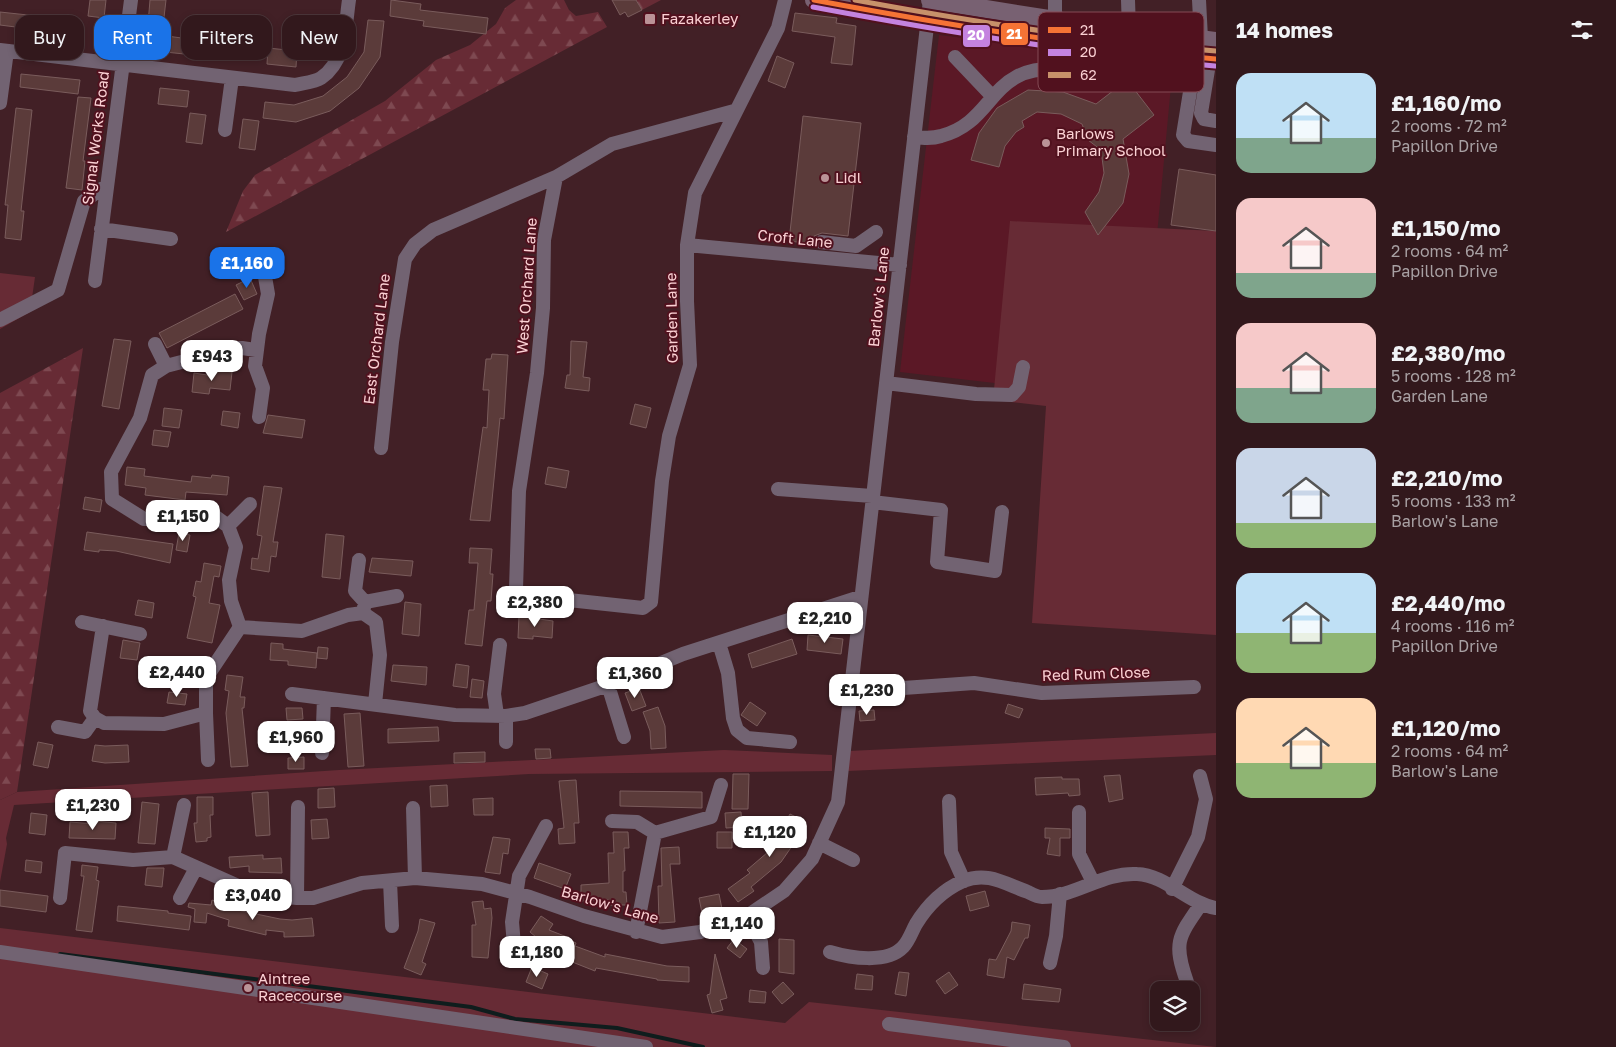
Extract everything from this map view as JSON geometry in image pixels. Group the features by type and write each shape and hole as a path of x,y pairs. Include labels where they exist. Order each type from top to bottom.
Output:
{"main road":[{"path":"814,0 926,21 1038,37"},
{"path":"930,0 1038,17"}],"street":[{"name":"Signal Works Road","path":"95,281 131,0"},
{"path":"0,103 3,50 295,85 320,79 337,63 344,42 349,0"},
{"name":"Garden Lane","path":"516,589 522,595 643,608 651,602 662,482 669,436 690,365 687,245 695,193 734,112 778,28 785,0"},
{"name":"Barlow's Lane","path":"60,898 65,853 133,860 173,857 256,894 297,898 313,898 362,883 415,878 482,884 516,893 636,932 662,937 700,932 747,916 784,891 812,859 838,802 926,21 930,0"},
{"path":"1204,24 1209,49 1208,70 1201,113 1204,120 1216,121"},
{"path":"955,57 992,96"},
{"path":"914,137 936,137 953,132 971,120 998,89 1020,74 1038,70"},
{"path":"225,130 232,78"},
{"path":"1190,92 1183,135 1188,141 1216,145"},
{"path":"556,177 612,144 734,112"},
{"name":"East Orchard Lane","path":"380,448 404,259 415,244 433,230 556,177"},
{"name":"West Orchard Lane","path":"516,589 520,491 538,364 543,308 544,240 556,177"},
{"path":"0,320 58,290 84,201 106,186"},
{"path":"101,229 172,239"},
{"path":"821,242 856,246 876,232"},
{"name":"Croft Lane","path":"687,245 900,265"},
{"path":"260,417 263,388 255,366 256,350 268,294 264,271"},
{"path":"155,344 166,366"},
{"path":"240,627 231,601 229,580 236,547 228,526 214,515 194,511 160,519 144,519 112,499 111,472 140,418 152,375 166,366 193,359 213,349 242,348 256,350"},
{"path":"886,383 976,394 1012,395 1019,387 1023,367"},
{"path":"778,489 872,499 941,510 937,562 995,571 1002,512"},
{"path":"228,526 250,504"},
{"path":"359,560 355,591 364,607 376,622 380,655 375,704"},
{"path":"240,627 302,631 397,596"},
{"path":"292,694 455,715 525,713 608,685 683,654 860,597"},
{"path":"82,622 140,634"},
{"path":"103,626 90,711 95,718 104,723 164,724 206,713"},
{"path":"208,760 206,678 240,627"},
{"path":"718,643 728,673 733,718 737,730 747,738 790,742"},
{"path":"500,645 494,694 501,715 506,742"},
{"name":"Red Rum Close","path":"850,687 875,690 974,683 1042,693 1194,687"},
{"path":"608,685 624,737"},
{"path":"322,753 324,698"},
{"path":"58,727 85,732 95,718"},
{"path":"1172,889 1198,837 1206,799 1200,776"},
{"path":"612,820 637,822 655,833 711,817 721,785"},
{"path":"949,801 951,852 964,881"},
{"path":"173,857 184,805"},
{"path":"297,898 298,807"},
{"path":"413,808 415,878"},
{"path":"1080,812 1079,854 1093,882"},
{"path":"514,945 512,922 519,876 546,826"},
{"path":"636,932 655,833"},
{"path":"819,843 854,860"},
{"path":"180,898 196,868"},
{"path":"830,952 863,959 891,953 902,948 921,917 944,891 964,881 990,878 1040,897 1060,894 1112,876 1138,874 1161,880 1172,889 1201,904 1216,908"},
{"path":"390,881 392,926"},
{"path":"1050,963 1056,936 1060,894"},
{"path":"1187,981 1178,956 1178,945 1185,927 1201,904"},
{"path":"747,916 762,942 763,968"},
{"path":"0,952 646,1047"},
{"path":"889,1024 1064,1047"}],"shaded area":[{"name":"Barlows Primary School","path":"939,35 1038,47 1038,92 1170,92 1157,235 1003,384 900,372"}],"green space":[{"path":"516,0 564,0 569,10 576,16 598,12 607,27 226,232 243,191 255,175 385,101 436,60 470,45 496,24 505,8"},
{"path":"636,0 661,0 642,10"},
{"path":"1010,221 1216,231 1216,635 1032,623 1046,406 993,400"},
{"path":"0,273 35,277 30,312 0,329"},
{"path":"83,348 17,792 0,800 0,393"},
{"path":"1216,733 1216,755 847,771 849,751"},
{"path":"724,750 832,755 832,771 529,774 14,805 6,838 7,844 0,882 0,800 17,792 339,770"},
{"name":"Aintree Racecourse","path":"0,928 785,1023 809,1002 1216,1047 0,1047"}],"building":[{"path":"90,0 106,0 104,15 88,16"},
{"path":"150,0 166,0 164,15 149,15"},
{"path":"391,0 421,4 420,10 488,18 486,34 423,26 424,21 390,16"},
{"path":"612,0 636,0 642,10 628,17 625,12 620,15"},
{"path":"0,12 28,15 15,15 15,27 0,25"},
{"path":"795,13 837,18 836,23 856,26 852,65 831,63 835,37 792,31"},
{"path":"368,20 384,21 380,57 359,88 330,111 296,122 263,118 265,102 294,105 323,96 347,77 364,52"},
{"path":"171,37 181,38 181,54 171,53"},
{"path":"272,48 282,49 282,60 296,60 296,67 267,64 267,60 272,60"},
{"path":"777,56 794,63 785,88 768,81"},
{"path":"21,74 80,80 78,94 20,87"},
{"path":"160,88 189,91 187,107 158,104"},
{"path":"1028,90 1063,92 1096,104 1112,92 1136,92 1154,115 1123,139 1129,174 1123,203 1098,235 1085,212 1099,192 1104,173 1101,150 1088,140 1082,124 1061,114 1037,112 1022,121 1024,127 1016,132 1005,146 999,167 971,160 979,133 997,108"},
{"path":"78,97 91,98 83,161 85,161 82,190 66,188"},
{"path":"16,108 32,110 21,211 24,211 21,240 5,238 8,205 5,205"},
{"path":"190,113 206,115 202,144 186,142"},
{"name":"Lidl","path":"803,116 861,123 848,236 822,233 814,236 813,244 789,241"},
{"path":"243,119 259,121 255,150 239,148"},
{"path":"1179,169 1216,175 1216,231 1171,225"},
{"path":"250,278 257,294 244,300 236,285"},
{"path":"235,294 243,309 167,348 159,333"},
{"path":"114,339 131,341 119,409 102,406"},
{"path":"571,341 587,342 583,377 590,378 589,391 565,388 567,375 570,375"},
{"path":"492,354 508,355 504,419 500,418 490,521 470,520 483,427 487,428 489,390 483,390 486,359 491,359"},
{"path":"215,370 232,372 230,390 210,388 209,394 192,392 194,373 214,376"},
{"path":"635,404 651,408 646,428 630,424"},
{"path":"164,408 182,410 179,428 162,426"},
{"path":"223,411 240,413 238,428 221,425"},
{"path":"268,415 305,420 302,438 263,433"},
{"path":"154,430 171,432 168,447 152,445"},
{"path":"127,467 145,469 144,476 191,482 192,476 211,478 212,475 229,477 227,495 186,492 185,500 145,495 146,488 125,485"},
{"path":"548,467 569,471 566,488 545,484"},
{"path":"264,486 282,488 273,542 278,542 276,557 271,556 269,572 251,569 252,558 258,559 262,536 257,535"},
{"path":"85,497 102,500 100,512 83,509"},
{"path":"87,532 173,544 170,563 116,551 99,550 99,552 84,550"},
{"path":"179,533 190,535 187,552 176,550"},
{"path":"326,534 344,536 340,579 322,577"},
{"path":"470,548 492,549 490,574 493,574 491,601 487,601 482,646 465,644 469,610 474,610 478,563 469,563"},
{"path":"372,558 413,561 411,576 369,572"},
{"path":"204,563 221,566 219,577 214,576 209,603 220,605 212,643 187,638 196,597 193,596 196,581 201,582"},
{"path":"138,600 154,603 152,618 135,615"},
{"path":"405,602 421,604 419,636 402,634"},
{"path":"519,616 553,621 552,638 533,636 533,639 518,638"},
{"path":"808,635 843,639 841,654 807,650"},
{"path":"792,639 797,654 752,668 748,654"},
{"path":"123,640 140,643 137,660 120,658"},
{"path":"271,643 283,644 283,649 317,653 316,668 288,665 288,661 270,660"},
{"path":"318,647 328,648 327,659 317,658"},
{"path":"456,664 469,666 467,688 453,686"},
{"path":"393,665 427,667 426,685 391,681"},
{"path":"227,675 243,677 240,697 245,697 244,708 242,708 248,766 231,767 226,713 229,691 225,690"},
{"path":"472,679 484,681 482,698 470,697"},
{"path":"639,688 646,706 632,711 625,693"},
{"path":"169,692 187,694 185,705 167,703"},
{"path":"750,702 766,713 757,726 741,715"},
{"path":"1008,704 1023,709 1019,718 1005,713"},
{"path":"658,707 665,726 666,748 651,749 650,731 643,712"},
{"path":"286,708 302,708 303,719 287,720"},
{"path":"874,710 875,720 860,721 859,711"},
{"path":"360,713 364,766 348,767 344,714"},
{"path":"438,727 439,741 388,743 388,729"},
{"path":"38,742 53,745 48,768 33,765"},
{"path":"95,745 128,745 129,762 105,763 92,761"},
{"path":"535,749 550,749 551,758 536,759"},
{"path":"485,752 485,762 454,763 454,753"},
{"path":"304,757 304,769 288,769 288,758"},
{"path":"733,774 749,774 748,809 732,809"},
{"path":"1120,775 1123,799 1109,802 1104,776"},
{"path":"1062,777 1062,779 1079,779 1080,795 1069,796 1068,793 1036,795 1035,778"},
{"path":"576,780 579,823 574,823 575,843 559,844 558,829 564,828 559,781"},
{"path":"447,785 448,806 431,807 430,786"},
{"path":"334,788 335,807 318,808 318,789"},
{"path":"620,791 702,792 702,808 620,806"},
{"path":"268,792 270,835 256,836 252,793"},
{"path":"197,797 213,797 213,815 210,815 211,837 207,838 207,841 196,842 194,823 197,823"},
{"path":"493,798 493,815 474,815 473,799"},
{"path":"142,802 159,804 155,844 138,843"},
{"path":"741,812 742,827 726,828 725,813"},
{"path":"31,813 47,815 45,835 29,833"},
{"path":"790,814 806,822 799,836 781,862 751,887 754,891 738,902 728,889 750,873 747,870 768,852"},
{"path":"327,819 329,838 312,839 311,820"},
{"path":"96,821 116,823 115,839 69,838 70,822 96,824"},
{"path":"1045,828 1070,829 1070,838 1060,838 1060,856 1047,854 1050,838 1045,838"},
{"path":"613,832 628,832 629,848 624,848 625,871 623,871 623,892 626,892 627,905 609,905 609,900 581,901 581,885 609,883 608,853 614,853"},
{"path":"717,832 732,832 732,848 717,848"},
{"path":"493,837 510,839 508,854 503,853 500,874 485,872"},
{"path":"679,847 680,864 670,864 675,922 659,923 658,886 662,886 661,848"},
{"path":"263,855 263,859 281,858 282,873 249,872 249,866 230,868 229,857"},
{"path":"26,860 42,862 41,873 25,871"},
{"path":"539,863 571,874 565,889 534,878"},
{"path":"82,865 98,867 96,880 99,881 92,932 76,930 84,876 81,876"},
{"path":"147,868 164,868 162,887 145,885"},
{"path":"0,890 48,896 46,912 0,906"},
{"path":"985,891 989,906 970,911 966,896"},
{"path":"719,894 722,909 702,913 699,898"},
{"path":"212,900 242,911 280,919 312,918 314,936 284,937 284,932 266,930 266,935 228,926 229,920 207,913 206,923 194,922 195,909 188,907 189,903 211,905"},
{"path":"483,901 484,909 491,908 492,918 488,958 472,957 472,925 476,925 472,902"},
{"path":"118,906 168,911 168,913 191,916 189,930 117,921"},
{"path":"541,916 553,924 549,930 567,937 567,939 576,943 575,946 605,957 605,954 667,966 689,967 689,982 657,980 596,968 595,971 547,952 538,966 529,960 534,953 528,949 536,937 530,932"},
{"path":"420,919 435,923 422,962 426,964 421,975 404,968 418,931"},
{"path":"1012,922 1030,925 1028,938 1025,938 1014,960 1007,957 1004,978 987,975 989,959 996,960 1011,931"},
{"path":"734,939 747,949 740,958 727,948"},
{"path":"779,939 794,940 794,974 779,972"},
{"path":"715,954 727,998 720,1000 723,1010 712,1013 707,995 710,994"},
{"path":"532,967 548,974 542,989 526,982"},
{"path":"899,972 909,973 906,996 895,994"},
{"path":"949,972 958,985 945,994 936,981"},
{"path":"857,974 873,976 872,990 855,989"},
{"path":"783,982 794,994 782,1004 772,992"},
{"path":"1024,984 1061,989 1059,1002 1022,999"},
{"path":"750,990 766,992 765,1003 749,1002"}],"waterway":[{"path":"60,954 471,1007 515,1019 617,1028 703,1047"}],"transit line":[{"name":"21","path":"814,0 1038,37"},
{"name":"62","path":"855,0 1038,30"},
{"name":"20","path":"813,7 1038,44"},
{"name":"62","path":"1204,50 1216,51"},
{"name":"21","path":"1204,58 1216,59"},
{"name":"20","path":"1204,65 1215,66"}],"place":[{"name":"Fazakerley","path":"650,19"},
{"name":"Barlows Primary School","path":"1046,143"},
{"name":"Lidl","path":"825,178"},
{"name":"Aintree Racecourse","path":"248,988"}]}
